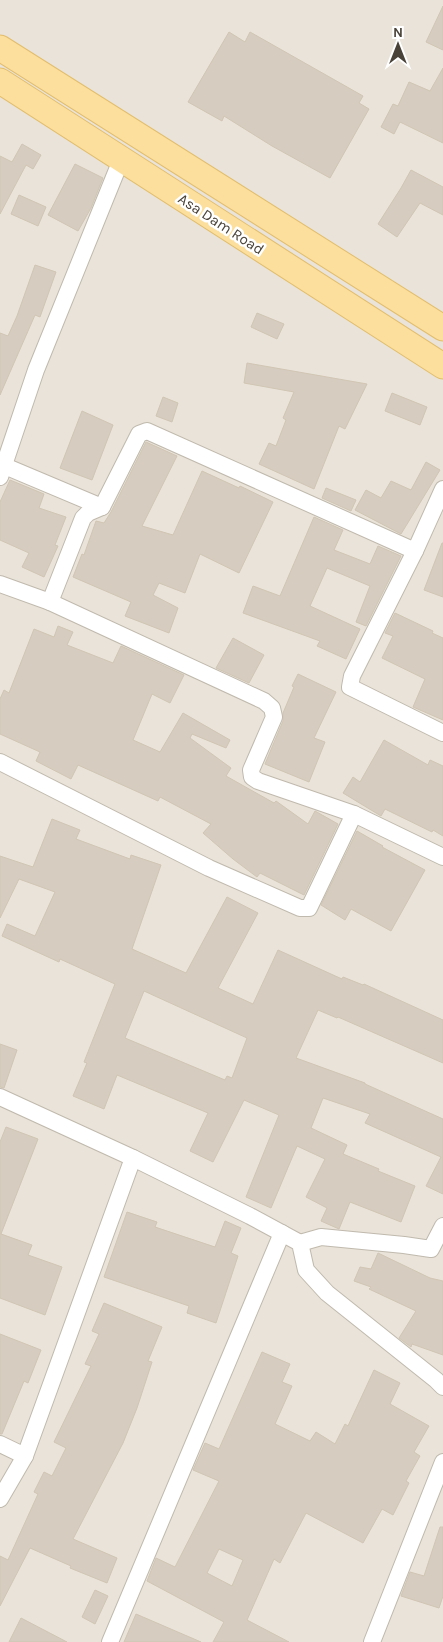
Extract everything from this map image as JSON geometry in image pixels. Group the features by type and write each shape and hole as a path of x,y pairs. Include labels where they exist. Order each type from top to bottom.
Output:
{"main road":[{"name":"Asa Dam Road","path":"0,48 443,328"},
{"name":"Asa Dam Road","path":"0,81 443,366"}],"street":[{"path":"102,507 1,469 36,370 121,160"},
{"path":"50,602 83,518 88,512 102,507 140,434 147,431 415,551"},
{"path":"443,489 415,551 352,676 350,686 443,733"},
{"path":"0,584 50,602 264,701 272,708 274,717 251,770 252,777 258,781 354,814 443,857"},
{"path":"0,762 210,868 300,908 309,908 354,814"},
{"path":"0,1097 133,1158 300,1243 321,1237 404,1245 437,1252 443,1226"},
{"path":"0,1499 25,1456 133,1158"},
{"path":"110,1642 282,1233"},
{"path":"300,1243 306,1270 326,1293 443,1387"},
{"path":"0,1444 25,1456"},
{"path":"372,1642 443,1462"}],"shaded area":[{"path":"0,0 443,0 443,1642 0,1642"}],"building":[{"path":"443,6 443,50 426,42"},
{"path":"229,32 245,42 250,32 363,96 359,103 369,109 330,178 272,146 224,116 222,121 188,102"},
{"path":"443,68 443,143 400,122 394,134 381,127 393,104 398,106 409,82 430,91"},
{"path":"22,144 41,155 33,169 26,165 0,214 0,156 12,162"},
{"path":"75,164 103,178 91,208 78,231 48,215"},
{"path":"411,170 443,187 443,215 420,203 397,237 378,224"},
{"path":"19,195 46,207 38,226 11,214"},
{"path":"35,265 56,272 40,317 35,315 0,395 0,333 8,336"},
{"path":"257,313 284,324 277,339 251,327"},
{"path":"247,363 367,384 345,429 339,426 314,489 259,464 269,443 276,446 286,420 283,418 294,392 244,383"},
{"path":"392,393 427,407 420,425 385,411"},
{"path":"163,397 178,403 172,422 156,416"},
{"path":"82,411 113,425 92,480 60,468"},
{"path":"146,442 177,456 142,526 173,535 202,471 273,502 239,573 200,554 185,593 159,583 153,595 178,608 169,633 125,616 131,602 73,577 82,554 84,555 96,521 104,523 111,512"},
{"path":"426,462 440,470 401,534 355,510 366,490 381,498 391,481 411,490"},
{"path":"10,480 44,494 39,508 66,517 55,545 58,546 44,577 22,567 29,553 0,540 0,502"},
{"path":"326,488 356,500 351,511 322,498"},
{"path":"314,517 343,530 334,550 370,564 378,546 401,556 366,626 356,622 370,586 327,568 310,606 360,629 346,659 317,646 320,641 243,613 253,586 280,596"},
{"path":"443,543 443,597 424,590"},
{"path":"395,613 433,631 432,633 443,638 443,720 413,707 425,679 382,658 393,636 385,633"},
{"path":"58,626 73,632 67,645 113,663 121,646 184,675 170,703 152,694 133,740 160,752 183,713 230,740 226,748 192,734 190,738 231,768 226,776 274,803 276,801 308,824 315,811 338,824 304,895 260,873 257,877 233,859 203,833 211,824 160,797 158,801 78,765 71,779 36,761 40,752 0,734 0,699 4,690 9,693 34,629 54,637"},
{"path":"233,638 264,655 249,683 216,668"},
{"path":"298,674 336,692 314,738 325,742 309,782 265,764 283,721 283,713"},
{"path":"384,740 428,765 430,760 443,766 443,836 385,809 381,816 343,793 353,777 360,782"},
{"path":"52,819 80,830 76,839 130,859 131,855 161,865 132,949 186,973 227,897 258,913 218,988 253,1004 278,950 342,979 343,977 364,984 443,1020 443,1063 318,1010 296,1058 365,1083 443,1119 443,1194 426,1186 441,1157 365,1123 370,1114 323,1098 311,1128 347,1145 343,1154 415,1186 401,1222 350,1202 339,1229 321,1221 327,1208 306,1197 325,1159 297,1146 271,1208 246,1197 279,1115 244,1100 213,1162 190,1151 208,1113 117,1075 104,1109 73,1096 87,1063 84,1062 115,984 60,959 59,962 2,936 7,924 35,936 55,892 19,879 0,918 0,856 33,867","holes":["144,991 247,1038 232,1078 227,1076 225,1080 125,1038"]},
{"path":"357,831 425,870 391,931 351,909 345,920 321,905"},
{"path":"0,1044 17,1050 4,1088 0,1087"},
{"path":"6,1127 38,1139 1,1234 32,1245 28,1255 62,1267 45,1315 0,1298 0,1142"},
{"path":"127,1212 157,1222 155,1227 215,1247 225,1221 241,1228 231,1253 238,1256 216,1323 187,1313 189,1306 104,1277"},
{"path":"378,1253 430,1278 443,1281 443,1355 412,1344 411,1347 399,1338 416,1311 369,1289 371,1287 354,1281 360,1267 371,1269"},
{"path":"104,1303 162,1327 148,1361 152,1362 123,1443 73,1539 117,1558 107,1583 70,1568 71,1566 30,1548 0,1606 0,1556 8,1560 38,1494 34,1492 44,1472 52,1476 66,1448 54,1442 91,1366 85,1364 99,1334 92,1331"},
{"path":"0,1334 41,1350 28,1383 24,1381 2,1434 0,1434"},
{"path":"262,1352 290,1364 282,1382 292,1386 275,1424 310,1441 316,1432 335,1444 345,1424 348,1426 374,1370 400,1383 390,1404 429,1426 414,1452 420,1456 406,1481 409,1483 393,1515 382,1509 363,1543 306,1513 280,1563 274,1559 247,1620 289,1642 213,1642 224,1622 147,1581 156,1558 175,1567 219,1481 193,1470 205,1443 219,1449","holes":["219,1549 243,1560 232,1586 207,1573"]},
{"path":"440,1527 443,1527 443,1596 439,1608 401,1596 410,1572 424,1576"},
{"path":"95,1590 108,1596 95,1624 82,1617"},
{"path":"136,1614 201,1642 124,1642"},
{"path":"21,1618 67,1642 9,1642"}]}
